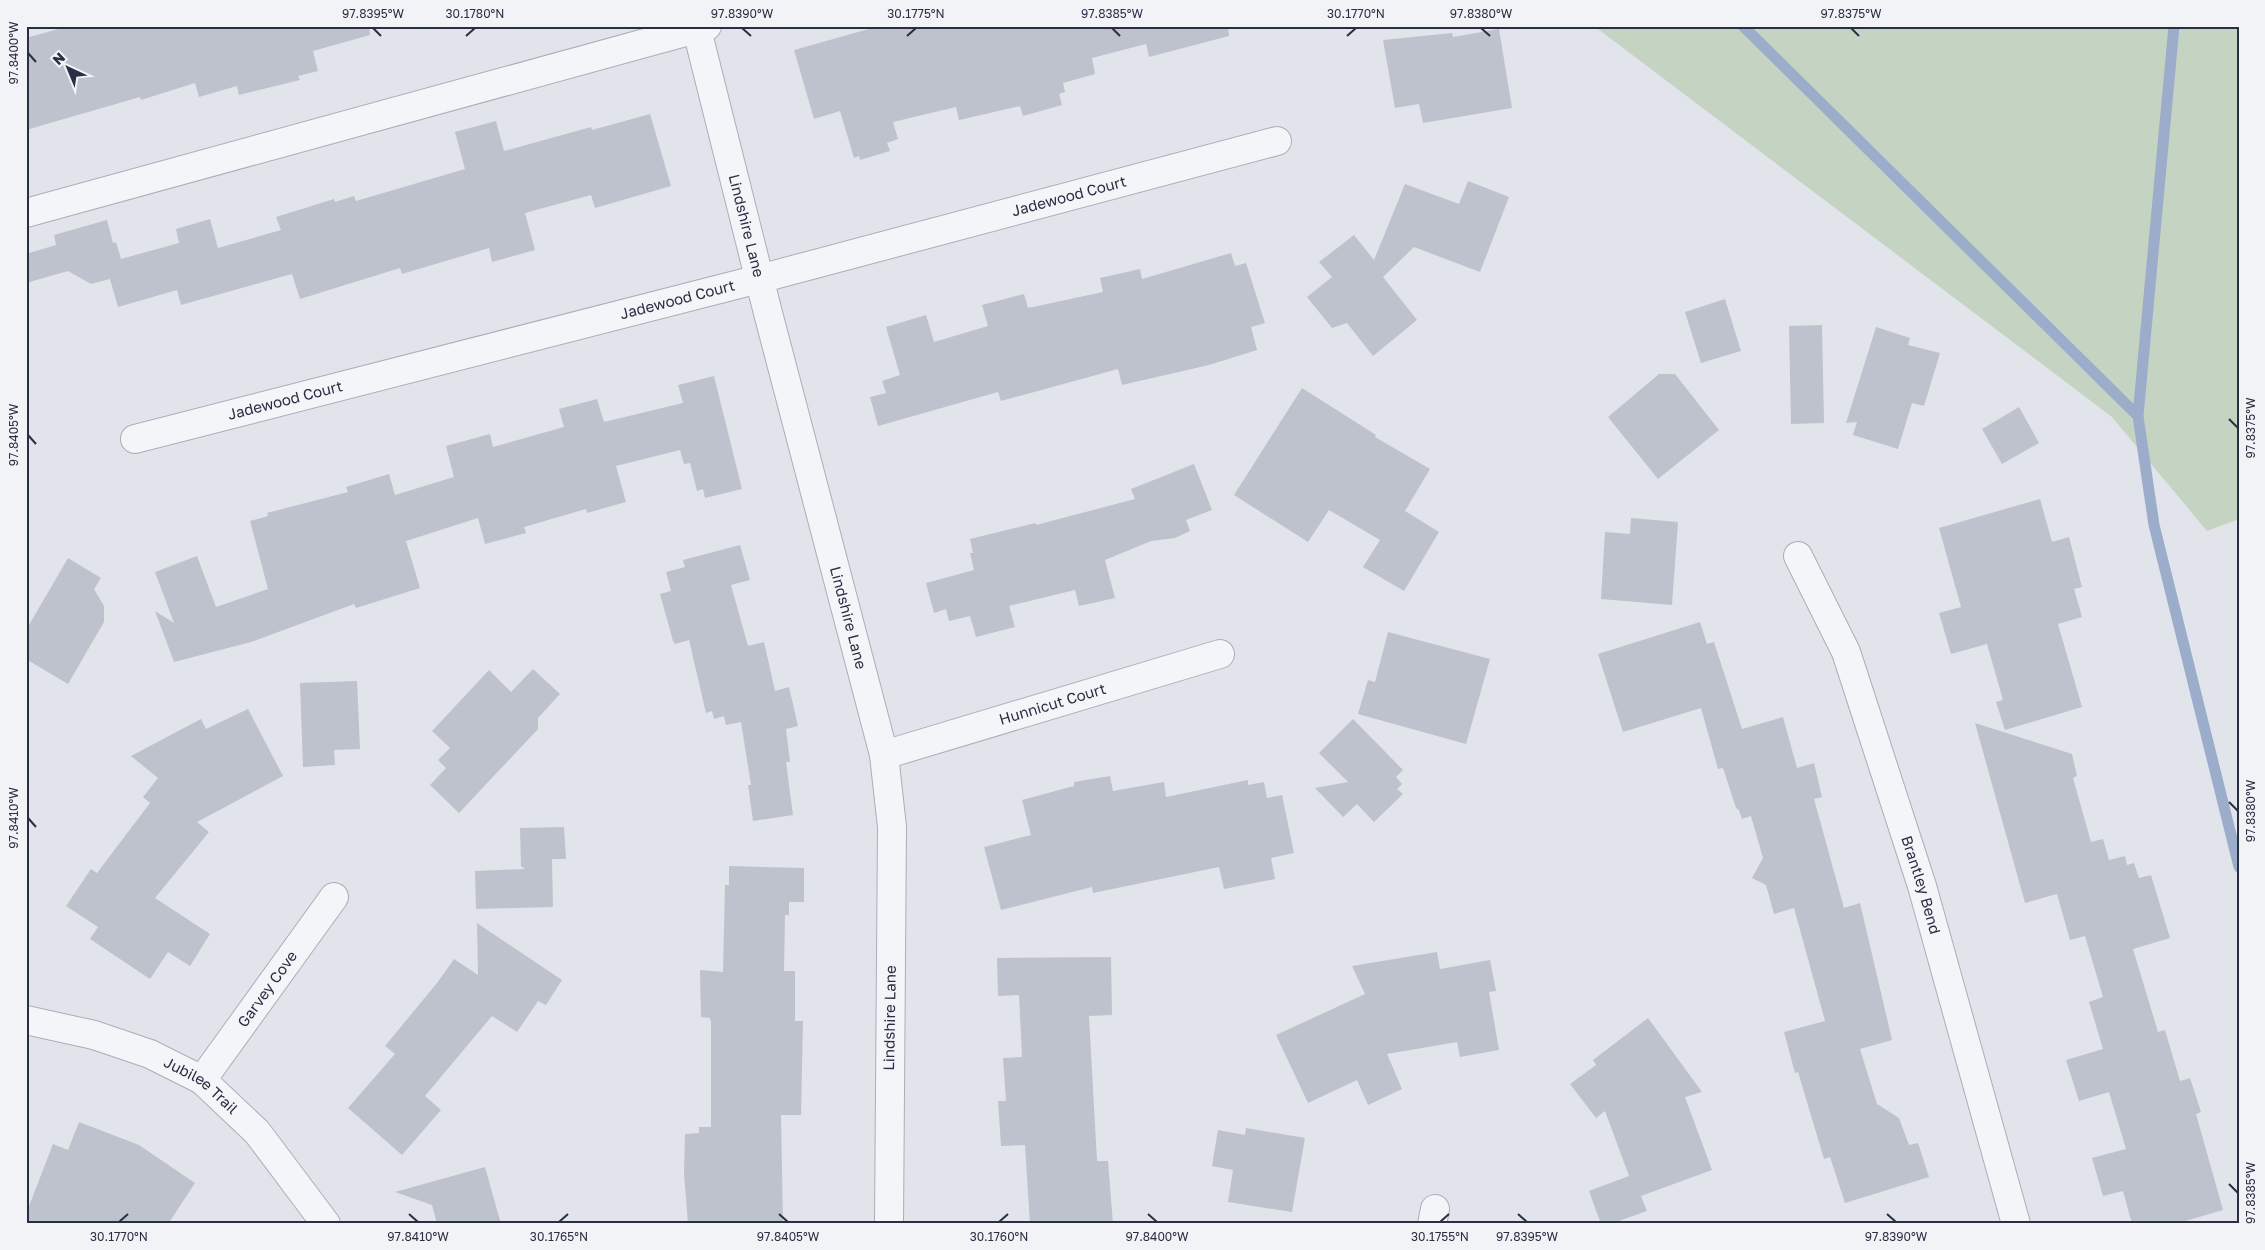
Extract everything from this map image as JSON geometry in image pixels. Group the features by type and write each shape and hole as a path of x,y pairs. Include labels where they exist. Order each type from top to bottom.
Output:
{"street":[{"path":"26,213 700,27"},
{"name":"Lindshire Lane","path":"700,27 759,279 884,755 892,827 889,1224"},
{"name":"Jadewood Court","path":"135,439 759,279 1277,141"},
{"name":"Brantley Bend","path":"1798,556 1846,652 1922,886 2016,1224"},
{"name":"Hunnicut Court","path":"884,755 1220,654"},
{"name":"Garvey Cove","path":"202,1080 334,897"},
{"name":"Jubilee Trail","path":"26,1020 94,1035 141,1051 202,1080 257,1132 326,1224"}],"green space":[{"path":"1594,26 2239,26 2239,519 2207,531 2112,417"}],"building":[{"path":"69,26 369,26 370,35 313,51 318,71 298,76 300,80 239,95 237,86 199,97 195,83 141,100 140,97 26,130 26,38"},
{"path":"920,26 1228,26 1229,36 1149,57 1146,44 1092,58 1095,74 1063,83 1065,92 1059,94 1062,105 1023,116 1020,106 959,120 956,107 893,122 898,139 887,143 890,151 860,160 859,156 854,158 840,111 814,119 794,50 876,27 907,29"},
{"path":"1499,29 1512,108 1423,123 1419,104 1395,108 1383,40 1452,33 1453,37"},
{"path":"650,114 671,186 595,208 591,195 525,213 535,250 492,262 489,248 402,274 400,268 300,299 292,274 181,305 177,290 118,307 110,279 91,284 68,271 26,283 26,254 56,245 54,235 107,220 113,243 116,242 121,259 179,243 176,229 210,219 218,248 281,230 276,217 334,199 335,202 354,196 356,201 465,169 455,132 496,121 504,151 591,127 592,130"},
{"path":"1468,181 1509,197 1480,272 1414,247 1383,277 1417,320 1373,356 1347,323 1332,328 1307,297 1332,277 1319,262 1354,235 1374,260 1405,184 1459,204"},
{"path":"1231,253 1235,266 1246,263 1265,323 1251,327 1257,350 1209,365 1122,385 1118,369 1001,401 998,392 878,426 870,397 886,393 882,381 900,375 886,327 926,315 934,342 988,326 982,305 1024,294 1028,308 1103,292 1100,278 1140,269 1142,279"},
{"path":"1725,299 1741,351 1701,363 1685,312"},
{"path":"1822,325 1824,423 1791,424 1789,326"},
{"path":"1876,327 1910,338 1908,345 1940,353 1924,406 1912,403 1898,449 1853,435 1857,422 1846,423"},
{"path":"1659,374 1675,374 1719,430 1658,479 1608,417"},
{"path":"714,376 742,489 705,498 703,489 697,491 690,463 684,464 680,450 616,466 626,502 587,513 586,509 524,527 526,533 485,544 478,518 406,541 420,588 356,608 354,604 251,642 174,662 155,611 174,623 155,572 197,556 216,607 268,589 250,521 268,516 267,513 348,492 346,487 389,474 395,495 454,477 446,446 490,434 493,447 564,427 559,409 597,399 604,422 683,403 678,385"},
{"path":"1302,388 1376,435 1375,437 1430,469 1405,511 1439,532 1404,591 1363,567 1380,540 1329,510 1308,542 1234,495"},
{"path":"2019,407 2039,443 2002,464 1982,429"},
{"path":"1194,464 1212,510 1186,520 1190,531 1175,538 1151,541 1105,560 1115,598 1079,606 1075,590 1009,606 1015,627 976,637 970,616 949,621 946,609 934,613 926,583 974,570 970,553 973,553 970,539 1036,523 1036,525 1135,499 1131,489"},
{"path":"2040,499 2052,542 2069,537 2082,587 2074,589 2082,617 2058,624 2082,707 2005,730 1996,702 2003,700 1987,644 1951,654 1939,613 1961,607 1939,528"},
{"path":"1631,518 1678,522 1672,605 1601,599 1605,532 1630,534"},
{"path":"740,545 750,580 731,585 748,646 764,642 775,691 789,687 798,726 786,729 790,762 786,762 793,815 753,821 748,785 751,785 741,722 726,725 724,716 714,719 712,711 706,713 689,640 675,644 673,641 660,594 671,591 666,572 685,567 683,560"},
{"path":"68,558 101,578 94,589 104,606 104,622 68,684 26,659 26,630"},
{"path":"1700,622 1707,644 1714,642 1742,729 1783,717 1797,768 1814,763 1822,797 1814,799 1844,908 1860,903 1892,1040 1860,1049 1877,1104 1899,1118 1909,1145 1918,1143 1929,1177 1845,1203 1830,1157 1824,1159 1798,1072 1795,1073 1784,1032 1825,1021 1794,908 1774,914 1766,885 1752,878 1763,858 1751,816 1742,819 1739,810 1736,808 1723,768 1718,769 1701,708 1623,732 1598,654"},
{"path":"1388,632 1490,659 1466,744 1358,714 1368,680 1375,682"},
{"path":"533,669 560,694 538,718 538,729 459,813 430,785 446,768 438,760 450,748 432,731 489,670 511,692"},
{"path":"357,681 360,749 334,750 335,765 303,767 300,683"},
{"path":"248,709 283,776 197,822 209,832 155,898 210,934 190,966 168,952 150,979 90,939 98,927 66,906 91,869 97,873 150,803 143,797 158,778 131,756 201,719 206,729"},
{"path":"1353,719 1403,770 1396,777 1402,784 1397,789 1403,794 1374,822 1357,804 1343,817 1315,788 1348,782 1319,753"},
{"path":"1975,723 2072,754 2077,776 2073,778 2091,842 2103,839 2109,860 2125,856 2127,865 2134,863 2139,878 2151,875 2170,938 2133,949 2158,1032 2165,1030 2180,1081 2190,1078 2201,1112 2196,1114 2223,1210 2175,1224 2132,1224 2123,1191 2103,1196 2092,1158 2126,1149 2109,1092 2079,1101 2066,1060 2103,1049 2089,1002 2103,997 2085,936 2070,940 2057,894 2025,903"},
{"path":"1110,776 1113,791 1164,782 1166,797 1248,780 1248,785 1264,782 1267,798 1282,795 1294,853 1271,858 1275,879 1224,889 1219,867 1093,893 1092,887 1001,910 984,847 1031,835 1022,800 1074,786 1074,782"},
{"path":"564,827 566,859 552,859 553,907 476,909 475,871 525,869 521,866 520,828"},
{"path":"729,866 804,868 804,902 789,902 789,915 785,915 784,971 795,971 795,1021 803,1021 801,1115 781,1115 783,1224 688,1224 684,1173 685,1134 699,1133 699,1127 711,1127 711,1022 710,1018 701,1017 700,970 723,972 725,885 729,885"},
{"path":"477,923 562,980 546,1005 538,1001 517,1032 492,1016 425,1096 441,1110 402,1155 348,1108 395,1054 385,1046 437,983 454,959 478,975"},
{"path":"1437,952 1440,969 1490,960 1496,991 1489,992 1499,1050 1460,1057 1457,1042 1387,1054 1402,1089 1368,1105 1357,1080 1308,1103 1276,1035 1365,994 1352,966"},
{"path":"1111,957 1112,1015 1089,1016 1097,1161 1108,1161 1113,1224 1030,1224 1025,1145 1001,1146 998,1101 1006,1101 1003,1058 1022,1057 1019,995 998,996 997,958"},
{"path":"1648,1018 1702,1092 1685,1097 1712,1170 1641,1196 1647,1211 1610,1224 1601,1224 1589,1191 1629,1176 1605,1111 1596,1118 1570,1084 1596,1065 1593,1060"},
{"path":"79,1122 139,1145 195,1183 168,1224 26,1224 26,1214 53,1144 68,1150"},
{"path":"1246,1128 1305,1138 1292,1212 1228,1202 1233,1170 1212,1166 1218,1130 1245,1135"},
{"path":"485,1167 501,1224 437,1224 432,1205 395,1192"}],"waterway":[{"path":"1743,26 2138,416 2154,525 2239,867"},
{"path":"2138,416 2174,26"}]}
